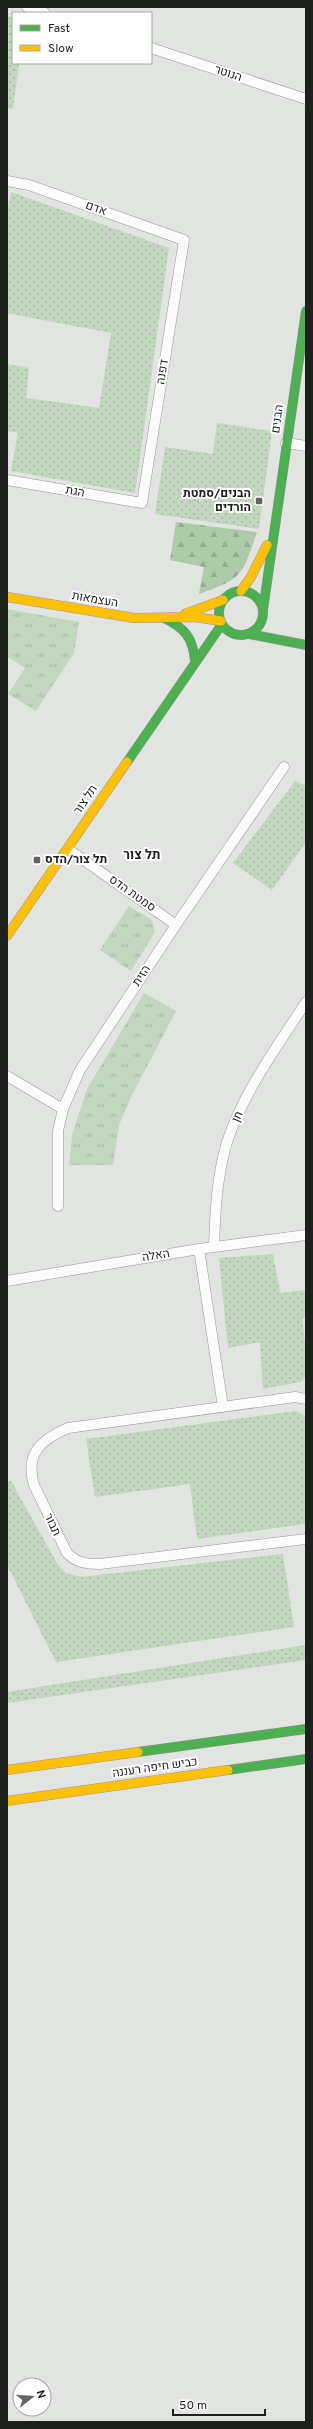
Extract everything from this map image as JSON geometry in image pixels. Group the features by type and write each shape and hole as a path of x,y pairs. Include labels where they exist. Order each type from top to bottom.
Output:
{"main road":[{"name":"הבנים","path":"263,614 286,442 306,311"},
{"name":"הבנים","path":"241,590 254,572 274,530"},
{"path":"292,643 276,634 263,614 255,595 241,590 234,592 223,600 219,612 221,622 229,632 236,635 249,634 292,643 306,645"},
{"name":"העצמאות","path":"7,597 134,618 164,618 179,616 223,600"},
{"path":"249,634 256,630 263,614"},
{"name":"העצמאות","path":"179,616 221,622"},
{"path":"164,618 185,629 191,638 195,661"},
{"name":"תל צור","path":"7,936 68,849 221,622"},
{"name":"תל צור","path":"184,677 217,641 236,635"},
{"name":"כביש חיפה רעננה","path":"7,1770 306,1729"},
{"name":"כביש חיפה רעננה","path":"7,1801 306,1759"}],"street":[{"path":"27,7 42,12"},
{"name":"הנוטר","path":"152,48 306,98"},
{"name":"אדם","path":"7,181 29,185 184,240"},
{"name":"דפנה","path":"142,503 184,240"},
{"path":"286,442 306,446"},
{"name":"הגת","path":"7,480 142,503"},
{"name":"הזית","path":"58,1206 58,1131 63,1109 91,1052 284,767"},
{"name":"סמטת הדס","path":"68,849 176,925"},
{"name":"חן","path":"214,1247 215,1216 222,1160 236,1118 263,1069 306,1002"},
{"path":"7,1076 63,1109"},
{"name":"האלה","path":"7,1281 199,1249 306,1235"},
{"path":"199,1249 223,1407"},
{"name":"תבור","path":"306,1399 296,1397 68,1428 54,1434 41,1443 35,1452 30,1473 34,1485 67,1553 75,1561 100,1564 306,1539"}],"green space":[{"path":"7,16 12,18 12,64 19,64 13,109 7,108"},
{"path":"11,192 169,248 135,493 11,471 18,433 7,431 7,364 29,368 26,398 99,408 111,333 7,313 7,213"},
{"path":"217,423 272,431 259,529 155,514 165,447 213,454"},
{"path":"176,522 257,532 248,558 239,573 225,584 199,594 204,567 170,560"},
{"path":"7,609 79,622 74,653 36,711 8,694 25,668 7,656"},
{"path":"295,781 306,786 306,842 272,890 233,863"},
{"path":"129,906 152,920 155,932 131,971 100,950"},
{"path":"144,993 176,1011 131,1097 119,1125 113,1165 69,1165 72,1135 87,1089"},
{"path":"273,1254 280,1293 306,1290 306,1318 302,1318 306,1351 306,1377 300,1382 263,1389 260,1342 228,1348 219,1258"},
{"path":"296,1411 306,1417 305,1524 197,1539 190,1484 95,1497 86,1439"},
{"path":"11,1481 58,1565 66,1573 81,1577 283,1554 294,1627 56,1662 7,1565 7,1482"},
{"path":"306,1645 306,1660 7,1703 7,1692"}],"traffic: fast":[{"path":"263,610 306,311"},
{"path":"245,591 250,592 257,597 262,604 263,613 262,622 257,629 250,634 237,635 232,634 225,629 220,622 219,609 220,604 225,597 232,592 245,591"},
{"path":"164,618 183,630 187,635 192,646 195,661"},
{"path":"127,762 222,624"},
{"path":"249,634 306,645"},
{"path":"138,1752 306,1729"},
{"path":"228,1770 306,1759"}],"traffic: slow":[{"path":"241,591 251,577 267,545"},
{"path":"7,597 134,618 195,617 221,621"},
{"path":"185,614 223,600"},
{"path":"7,936 127,762"},
{"path":"7,1770 138,1752"},
{"path":"7,1801 228,1770"}],"place":[{"name":"הבנים/סמטת הורדים","path":"259,501"},
{"name":"תל צור/הדס","path":"37,860"}],"district":[{"name":"תל צור","path":"142,856"}]}
